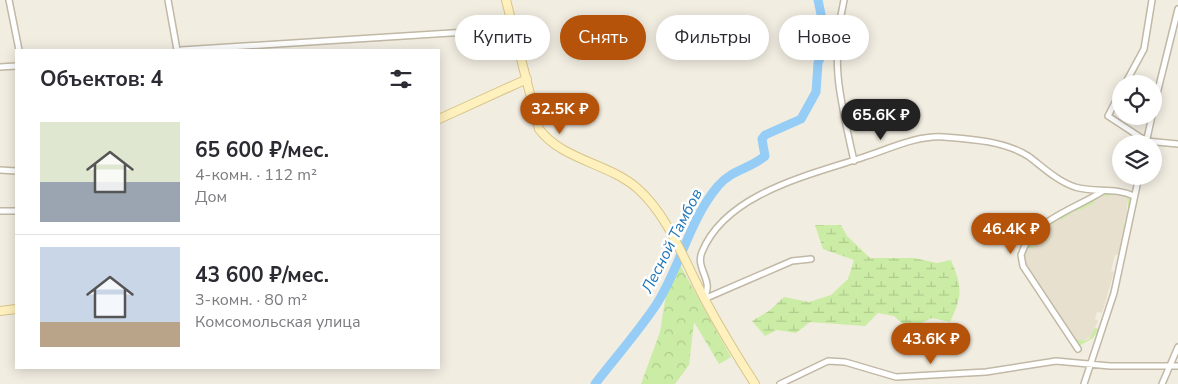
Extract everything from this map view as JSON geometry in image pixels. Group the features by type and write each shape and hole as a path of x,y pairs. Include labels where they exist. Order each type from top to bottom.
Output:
{"street":[{"path":"9,0 19,49"},
{"path":"168,0 177,49"},
{"path":"506,0 510,15"},
{"path":"844,0 837,40 836,72 854,160"},
{"path":"1130,75 1144,49 1152,0"},
{"path":"1162,75 1178,9"},
{"path":"215,49 283,47 455,34"},
{"path":"522,60 539,129 553,144 620,176 638,188 666,226 704,299 755,384"},
{"path":"0,67 15,66"},
{"path":"440,120 527,79"},
{"path":"1112,108 1108,116 1112,119"},
{"path":"1121,125 1136,135"},
{"path":"704,299 708,286 700,259 702,252 718,228 729,216 781,185 806,175 920,139 943,137 970,140 1014,149 1068,184 1089,190 1123,190 1134,196"},
{"path":"1162,143 1178,144"},
{"path":"0,170 15,171"},
{"path":"1084,384 1114,293 1137,185"},
{"path":"1078,349 1023,266 1021,255 1033,235 1044,224 1103,190"},
{"path":"0,211 15,211"},
{"path":"704,299 792,261 811,259"},
{"path":"0,311 15,309"},
{"path":"1162,384 1178,347"},
{"path":"780,384 828,361 845,362 896,377 986,372 1056,361 1091,365 1178,366"}],"shaded area":[{"path":"1104,194 1126,195 1127,215 1122,226 1126,227 1120,255 1115,255 1111,271 1114,272 1102,313 1097,312 1095,319 1098,321 1092,335 1084,341 1073,338 1026,268 1022,257 1031,245 1029,242 1040,230 1053,221 1071,214 1070,211 1074,209 1075,212 1094,203 1093,200"}],"green space":[{"path":"1122,191 1126,195 1118,192 1106,197 1104,194 1093,200 1095,203 1075,212 1073,210 1070,211 1071,214 1060,220 1058,218 1054,220 1069,211 1104,193"},
{"path":"1126,195 1130,199 1126,227 1122,226 1127,216"},
{"path":"1053,220 1055,223 1044,227"},
{"path":"815,225 841,225 847,236 870,258 914,258 937,263 951,260 960,291 950,322 932,318 908,329 894,316 878,313 865,326 810,322 796,333 777,330 765,336 752,321 769,311 784,297 809,302 831,295 848,279 854,260 823,249"},
{"path":"1042,228 1030,242 1033,248 1027,248 1023,253 1023,258 1026,268 1058,316 1025,268 1021,256 1024,247 1031,237"},
{"path":"680,265 731,357 719,364 694,322 689,365 675,384 641,384 660,332 666,294"},
{"path":"1095,328 1099,329 1093,338 1079,346 1074,338 1084,341 1089,339"}],"waterway":[{"name":"Лесной Тамбов","path":"595,384 656,305 672,276 699,214 718,186 729,176 765,156 762,139 765,135 801,119 816,92 818,63 822,54 825,33 818,0"}]}
